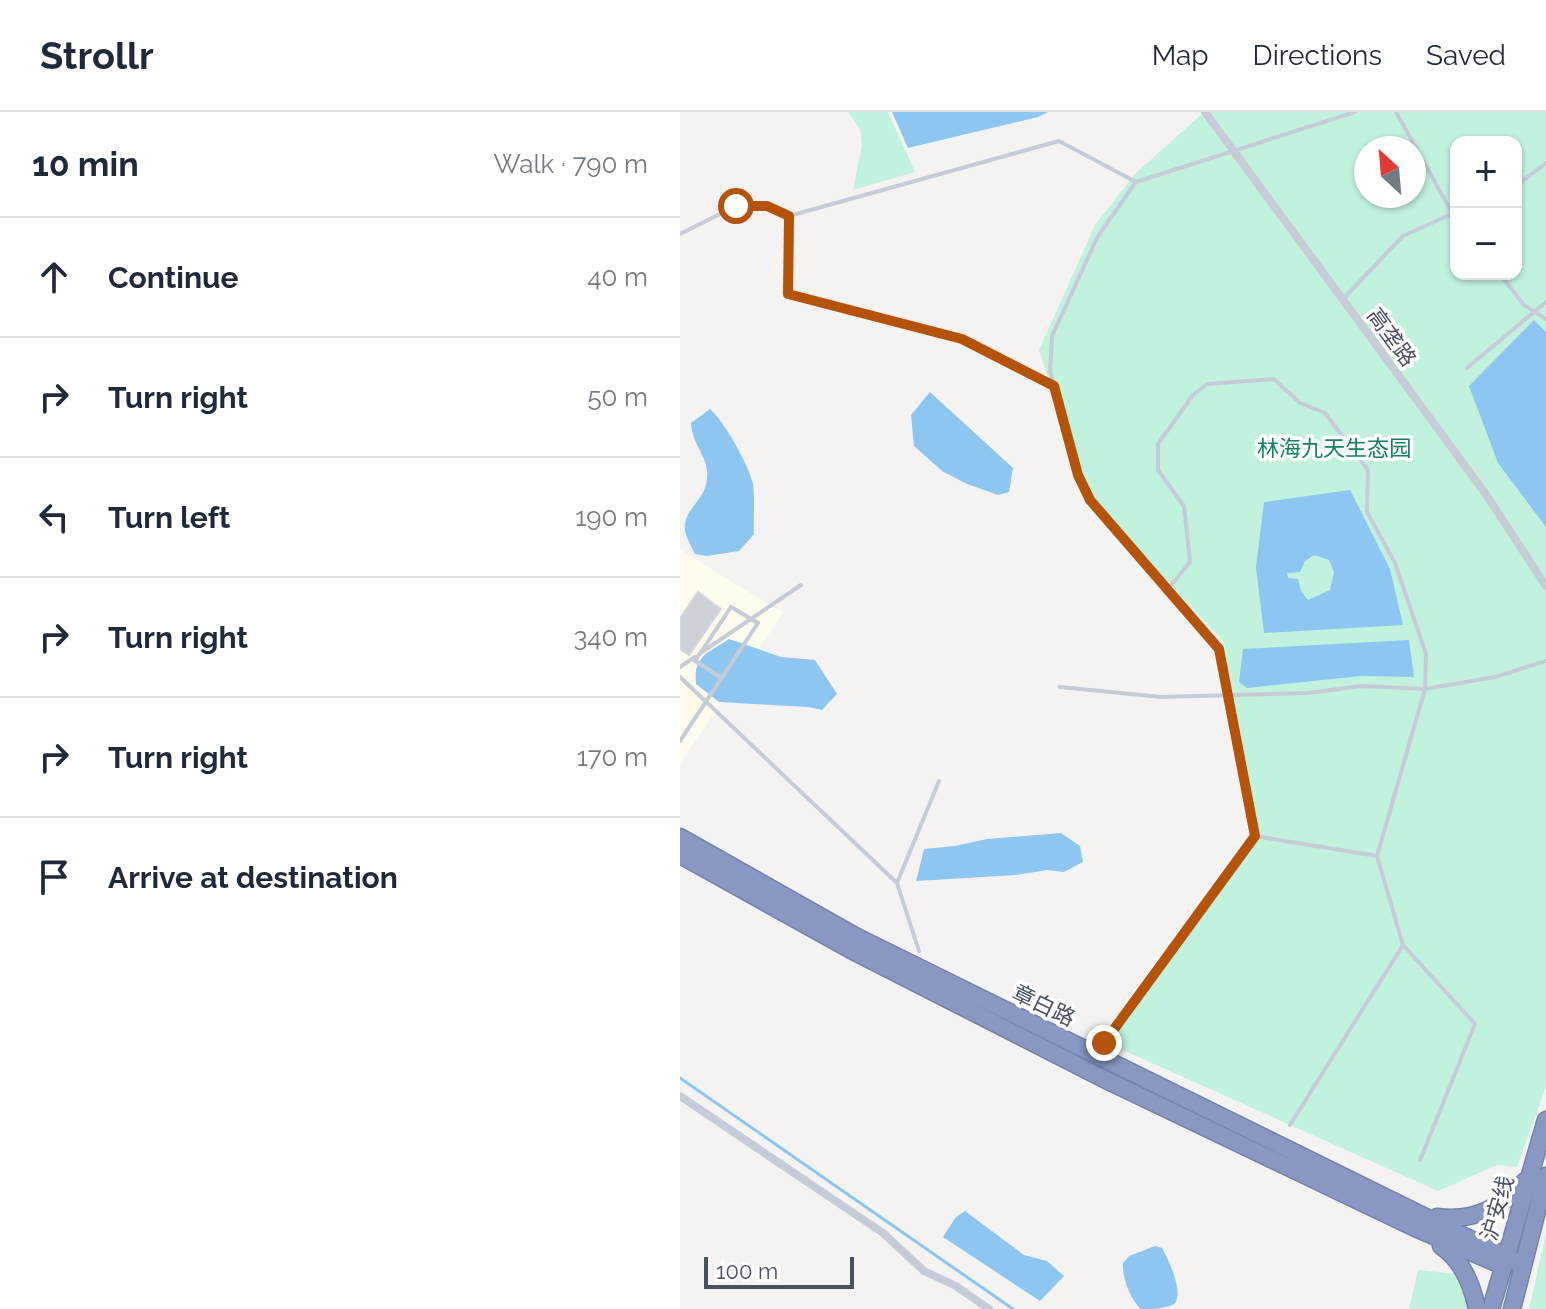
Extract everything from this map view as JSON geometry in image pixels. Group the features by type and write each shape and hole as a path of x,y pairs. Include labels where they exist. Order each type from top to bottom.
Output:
{"highway":[{"name":"章白路","path":"680,837 857,937 1426,1216 1504,1261"},
{"name":"章白路","path":"680,855 851,950 1108,1081 1413,1227 1504,1261"},
{"name":"沪安线","path":"1512,1309 1522,1269 1546,1120"},
{"path":"1426,1216 1453,1219 1484,1213 1537,1176"},
{"name":"沪安线","path":"1491,1309 1504,1261 1537,1176"},
{"path":"1413,1227 1458,1261 1471,1284 1477,1309"},
{"path":"1504,1261 1522,1269"}],"street":[{"name":"高垄路","path":"1205,112 1485,493 1546,586"},
{"path":"680,1096 883,1233 924,1271 956,1286 989,1309"}],"lane":[{"path":"1104,1043 1255,836 1219,649 1090,500 1078,475 1050,371 1052,336 1098,236 1136,182 1355,112"},
{"path":"1396,112 1451,208"},
{"path":"680,234 736,206 767,206 789,216 1059,141 1136,182"},
{"path":"1522,181 1546,163"},
{"path":"1343,300 1403,236 1450,215"},
{"path":"789,216 788,294 962,339 1054,386"},
{"path":"1505,280 1524,305 1546,319"},
{"path":"1467,368 1546,302"},
{"path":"1168,589 1190,562 1184,506 1158,470 1158,444 1193,395 1207,384 1274,379 1300,403 1325,413 1368,470 1367,512 1395,563 1426,654 1425,689 1377,856 1403,945 1475,1024 1420,1160"},
{"path":"680,667 801,585"},
{"path":"680,741 722,678 758,623 731,607 695,661 722,678"},
{"path":"1060,687 1161,697 1308,693 1361,686 1425,689 1495,677 1546,661"},
{"path":"680,677 897,883 919,951"},
{"path":"897,883 939,781"},
{"path":"1255,836 1377,856"},
{"path":"1290,1125 1403,945"}],"shaded area":[{"path":"680,550 783,613 680,763"}],"green space":[{"path":"848,112 888,112 915,172 853,190 862,146 860,129"},
{"name":"林海九天生态园","path":"1204,112 1546,112 1546,1087 1517,1167 1497,1165 1438,1191 1107,1043 1260,835 1224,642 1084,491 1039,350 1095,225 1136,173"},
{"path":"1546,1234 1546,1309 1529,1309"},
{"path":"1418,1270 1458,1274 1468,1309 1409,1309"}],"water":[{"path":"892,112 1048,112 908,148"},
{"path":"1534,320 1546,332 1546,527 1498,463 1469,386"},
{"path":"930,392 1013,468 1009,492 998,495 967,484 942,471 914,446 911,415"},
{"path":"710,409 729,433 750,476 754,489 754,534 739,551 707,556 695,554 685,528 707,480 706,465 691,423"},
{"path":"1350,490 1390,569 1403,625 1264,633 1256,567 1264,502","holes":["1314,555 1329,560 1334,572 1330,590 1308,600 1301,591 1298,579 1288,578 1287,573 1300,572 1305,561"]},
{"path":"729,639 781,657 815,660 837,694 822,710 719,702 696,684 697,667 704,656"},
{"path":"1409,640 1414,677 1361,676 1247,688 1239,682 1243,649"},
{"path":"1061,833 1080,846 1083,862 1064,872 1047,870 916,881 924,849 987,839"},
{"path":"965,1211 1024,1255 1047,1261 1064,1276 1040,1301 943,1237 956,1217"},
{"path":"1155,1246 1162,1248 1171,1268 1177,1285 1177,1299 1166,1307 1141,1309 1128,1288 1123,1263 1129,1256"}],"building":[{"path":"698,592 721,609 689,655 680,649 680,618"}],"waterway":[{"path":"680,1078 1013,1309"}],"route":[{"path":"736,206 767,206 789,216 788,294 962,339 1054,386 1078,475 1090,500 1219,649 1255,836 1104,1043"}]}
